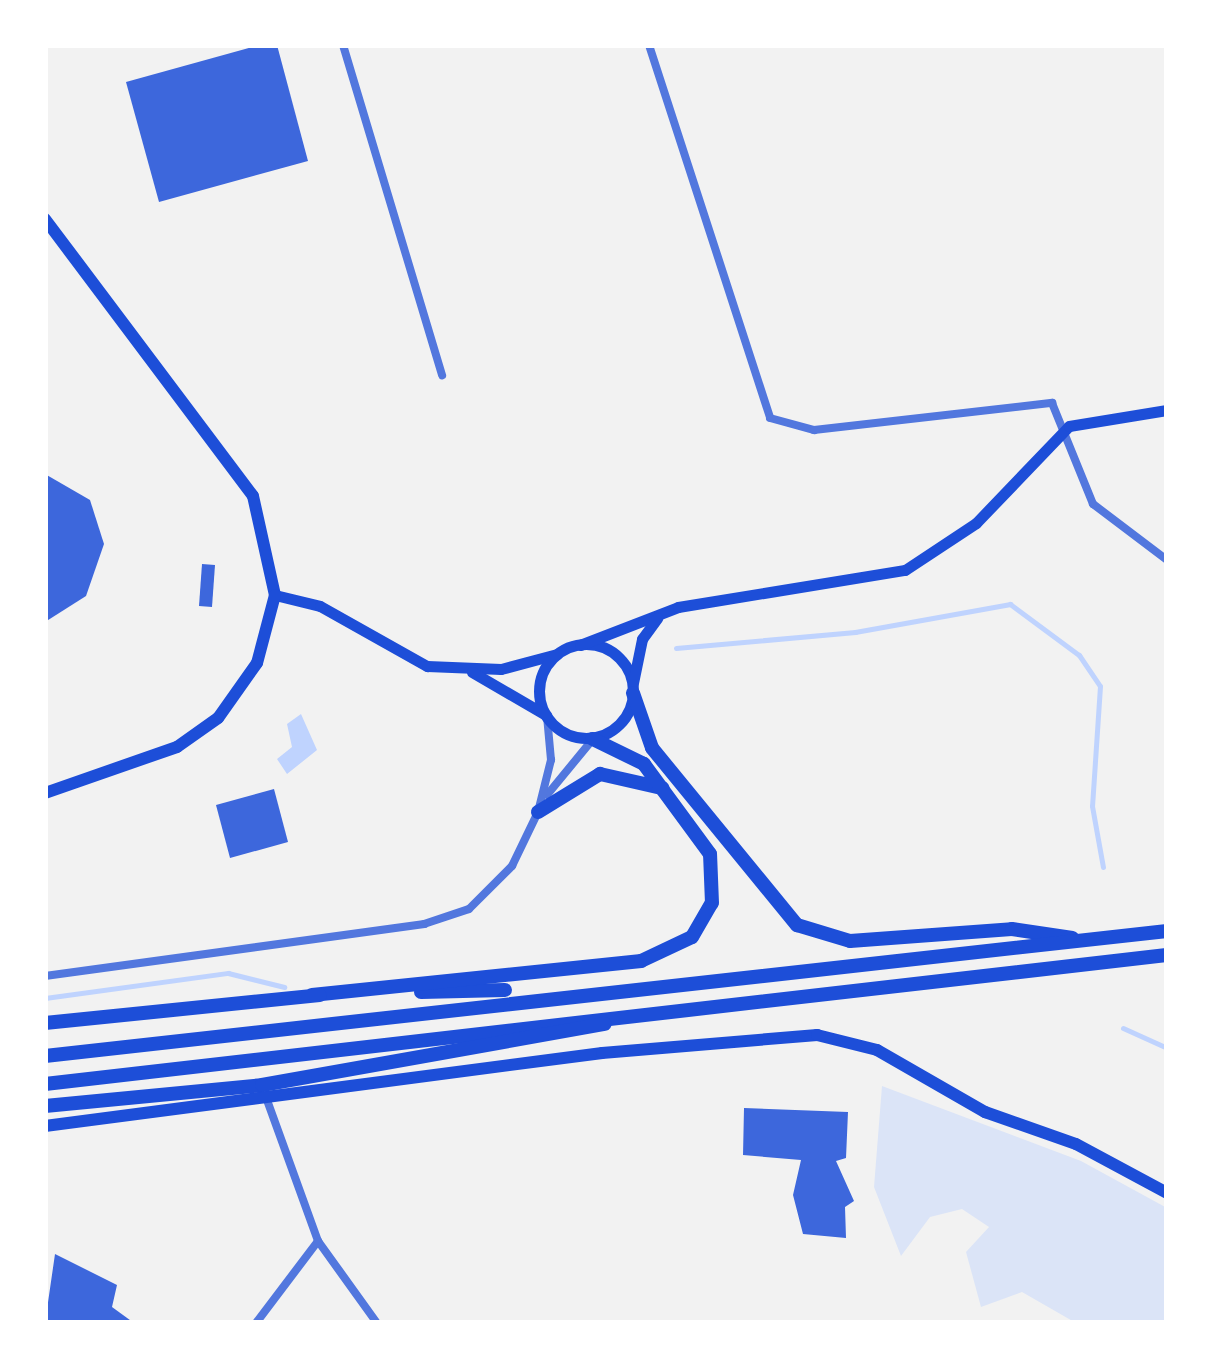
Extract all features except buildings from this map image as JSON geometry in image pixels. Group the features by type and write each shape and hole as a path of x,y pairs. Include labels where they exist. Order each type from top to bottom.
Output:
{"highway":[{"path":"633,691 652,748 797,924 850,941 1012,930 1082,941"},
{"path":"45,1023 670,953 703,924 715,874 667,792 630,752 593,738"},
{"path":"538,812 600,774 667,792"},
{"path":"45,1056 600,988 1167,931"},
{"path":"45,1084 1167,955"},
{"path":"312,995 600,988"},
{"path":"45,1106 356,1070 634,1014"}],"main road":[{"path":"45,219 254,496 275,595 257,663 216,720 177,748 45,793"},
{"path":"463,670 557,654 668,610 906,570 976,524 1069,426 1167,410"},
{"path":"275,595 320,606 418,664 463,670 496,680 572,736 593,738 621,722 633,691 642,639 668,610"},
{"path":"580,644 618,657 633,691"},
{"path":"547,716 541,682 557,654"},
{"path":"45,1126 267,1100 602,1053 842,1037 1167,1194"}],"street":[{"path":"343,45 442,374"},
{"path":"648,45 770,418 814,430 1022,400 1052,404 1069,426 1093,504 1167,560"},
{"path":"538,812 551,760 547,716"},
{"path":"45,976 445,919 512,866 538,812 593,738"},
{"path":"267,1100 318,1240 378,1323"},
{"path":"256,1323 318,1240"}],"shaded area":[{"path":"882,1086 1081,1161 1167,1208 1167,1323 1076,1323 1022,1292 981,1307 966,1252 989,1227 962,1209 930,1217 901,1256 874,1187"}],"water":[{"path":"301,714 317,750 287,774 277,759 292,747 287,724"}],"waterway":[{"path":"676,648 855,632 1010,604 1079,655 1100,686 1092,806 1103,867"},
{"path":"45,998 228,973 284,987"},
{"path":"1123,1028 1167,1048"}]}
